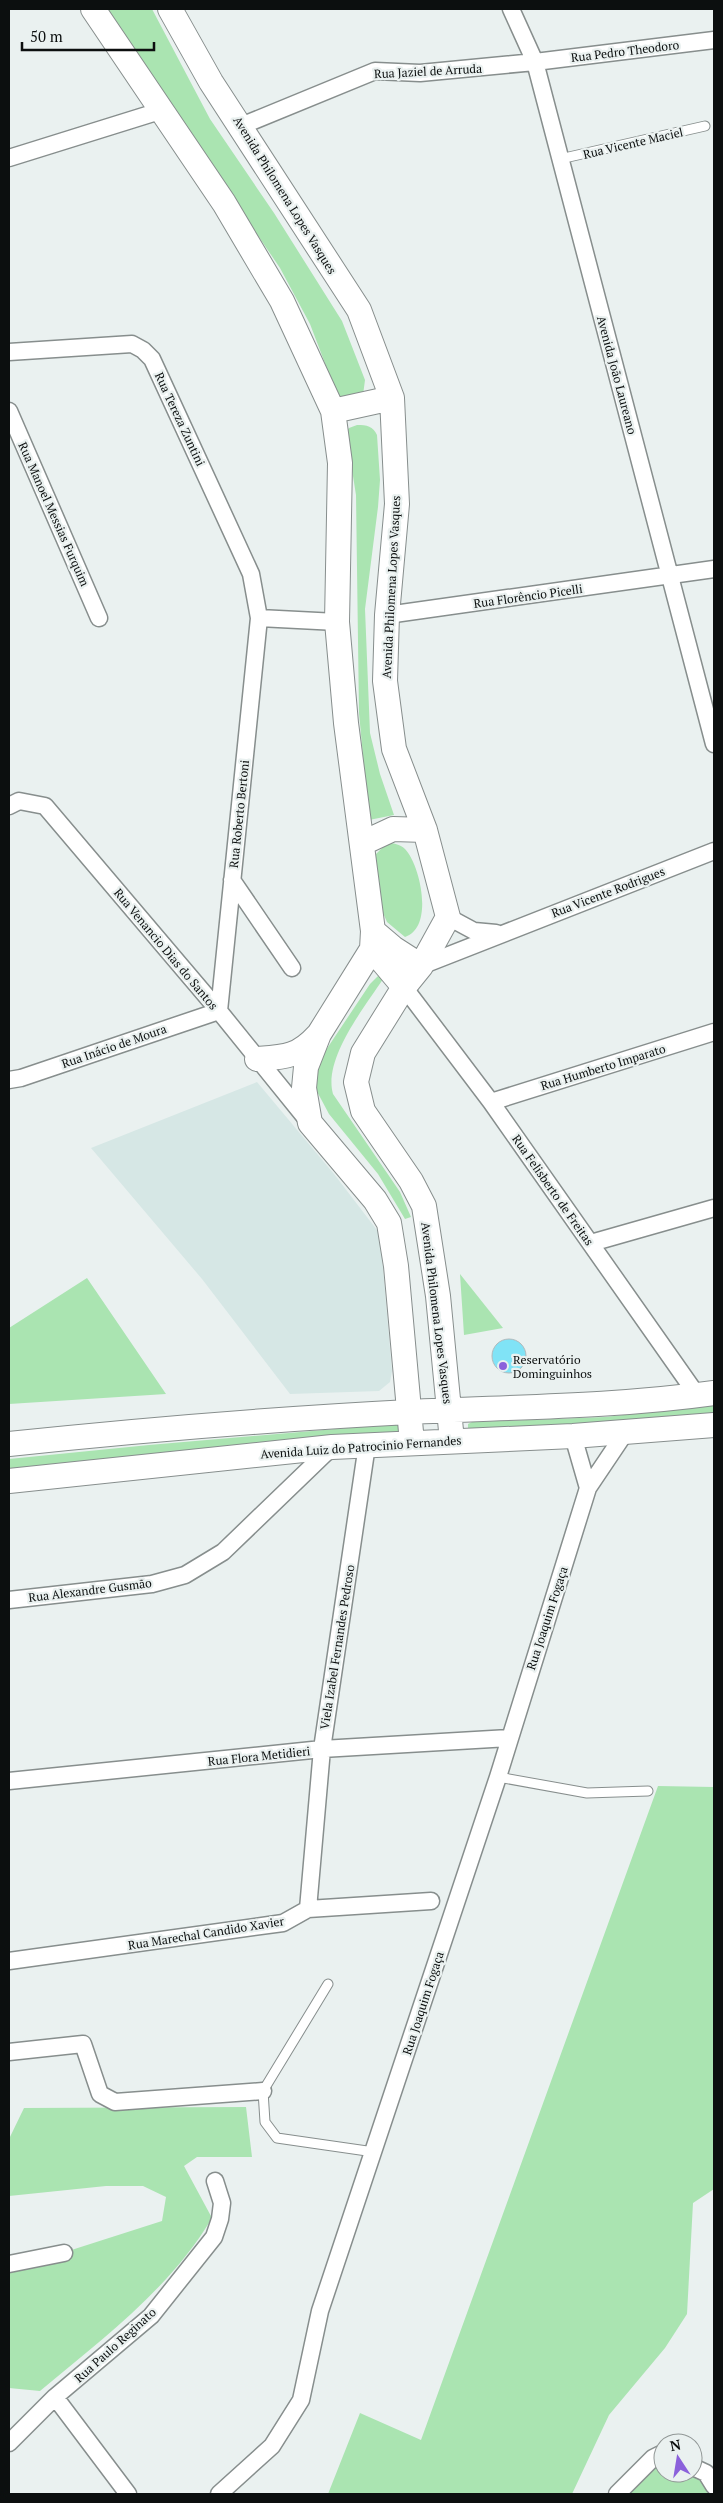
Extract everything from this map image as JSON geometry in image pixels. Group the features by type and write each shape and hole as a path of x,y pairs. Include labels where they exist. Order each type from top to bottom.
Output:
{"street":[{"path":"92,9 163,110 224,203 282,301 333,411 340,462 337,622 346,723 363,843 372,940 404,987"},
{"name":"Avenida Philomena Lopes Vasques","path":"170,9 211,82 241,126 293,212 359,310 392,398 397,504 387,615 385,681 394,749 425,830 448,917 421,966 404,987 363,1053 356,1082 363,1111 411,1181 424,1206 438,1296 452,1441"},
{"name":"Avenida João Laureano","path":"511,9 535,62 714,744"},
{"name":"Rua Pedro Theodoro","path":"535,62 714,40"},
{"name":"Rua Jaziel de Arruda","path":"241,126 375,71 420,73 535,62"},
{"path":"9,158 163,110"},
{"name":"Rua Tereza Zuntini","path":"9,352 132,344 143,350 152,359 251,574 259,618"},
{"path":"333,411 392,398"},
{"name":"Rua Manoel Messias Furquim","path":"9,411 99,618"},
{"name":"Rua Florêncio Picelli","path":"387,615 714,569"},
{"path":"259,618 337,622"},
{"name":"Rua Roberto Bertoni","path":"218,1010 259,618"},
{"name":"Rua Venancio Dias do Santos","path":"9,806 19,801 45,806 218,1010 310,1123"},
{"path":"363,843 393,830 425,830"},
{"name":"Rua Vicente Rodrigues","path":"421,966 714,851"},
{"path":"232,880 292,968"},
{"name":"Rua Vicente Rodrigues","path":"448,917 474,931 501,934"},
{"path":"372,940 393,948 421,966"},
{"path":"372,940 319,1034 306,1066 304,1088 310,1123 375,1200 389,1223 394,1241 412,1443"},
{"name":"Rua Felisberto de Freitas","path":"404,987 491,1102 591,1243 706,1394"},
{"name":"Rua Inácio de Moura","path":"9,1080 21,1078 218,1010"},
{"name":"Rua Humberto Imparato","path":"491,1102 714,1032"},
{"path":"257,1059 290,1056 306,1048 319,1034"},
{"path":"591,1243 714,1208"},
{"path":"400,1301 438,1296"},
{"path":"9,1444 113,1432 409,1412 615,1404 706,1394"},
{"name":"Avenida Luiz do Patrocinio Fernandes","path":"9,1481 332,1447 573,1436 714,1425"},
{"name":"Rua Joaquim Fogaça","path":"219,2494 272,2446 301,2400 320,2311 498,1777 588,1488 625,1433"},
{"path":"573,1436 588,1488"},
{"name":"Viela Izabel Fernandes Pedroso","path":"308,1909 322,1749 367,1445"},
{"name":"Rua Alexandre Gusmão","path":"9,1600 152,1584 185,1575 223,1552 332,1447"},
{"name":"Rua Flora Metidieri","path":"9,1782 322,1749 509,1738"},
{"name":"Rua Marechal Candido Xavier","path":"9,1962 283,1923 308,1909 432,1902"},
{"path":"9,2052 83,2044 100,2094 115,2102 263,2090"},
{"name":"Rua Paulo Reginato","path":"9,2443 55,2397 150,2316 214,2237 220,2219 222,2203 215,2181"},
{"path":"9,2264 64,2253"},
{"path":"55,2397 128,2494"},
{"path":"617,2494 653,2458"},
{"path":"703,2472 706,2473 714,2486"}],"lane":[{"name":"Rua Vicente Maciel","path":"560,160 705,126"},
{"path":"498,1777 587,1793 648,1791"},
{"path":"328,1984 263,2090 265,2122 277,2138 374,2152"}],"shaded area":[{"path":"257,1082 334,1174 380,1234 392,1371 390,1382 379,1391 290,1394 202,1279 91,1148"}],"green space":[{"path":"104,9 152,9 210,119 274,213 342,321 365,380 363,395 339,400 310,324 280,268"},
{"path":"357,425 369,427 377,435 380,480 365,609 370,733 380,774 394,815 369,820 359,713 356,495 346,432 349,428"},
{"path":"387,843 396,844 405,849 411,857 420,882 422,910 419,922 414,931 405,937 387,922 380,906 375,855"},
{"path":"378,976 383,979 347,1034 339,1050 331,1080 333,1094 400,1192 411,1217 405,1219 378,1174 329,1114 313,1084 316,1065 370,984"},
{"path":"460,1274 503,1328 464,1335"},
{"path":"87,1278 166,1394 9,1404 9,1328"},
{"path":"714,1405 714,1418 468,1433 468,1424 472,1422 605,1417"},
{"path":"405,1423 406,1438 9,1474 9,1459"},
{"path":"658,1786 714,1787 714,2189 693,2203 687,2314 665,2348 609,2415 572,2494 328,2494 360,2413 421,2440"},
{"path":"246,2107 252,2157 197,2157 184,2166 212,2218 176,2268 134,2312 40,2391 9,2388 9,2270 162,2221 166,2197 143,2186 106,2186 9,2196 9,2139 24,2108"},
{"path":"653,2465 653,2483 703,2482 713,2494 628,2494"}],"building":[{"path":"509,1339 516,1340 521,1344 525,1349 525,1363 521,1368 516,1372 509,1373 502,1372 497,1368 493,1363 492,1356 493,1349 497,1344 502,1340"}],"place":[{"name":"Reservatório Dominguinhos","path":"503,1366"}]}
